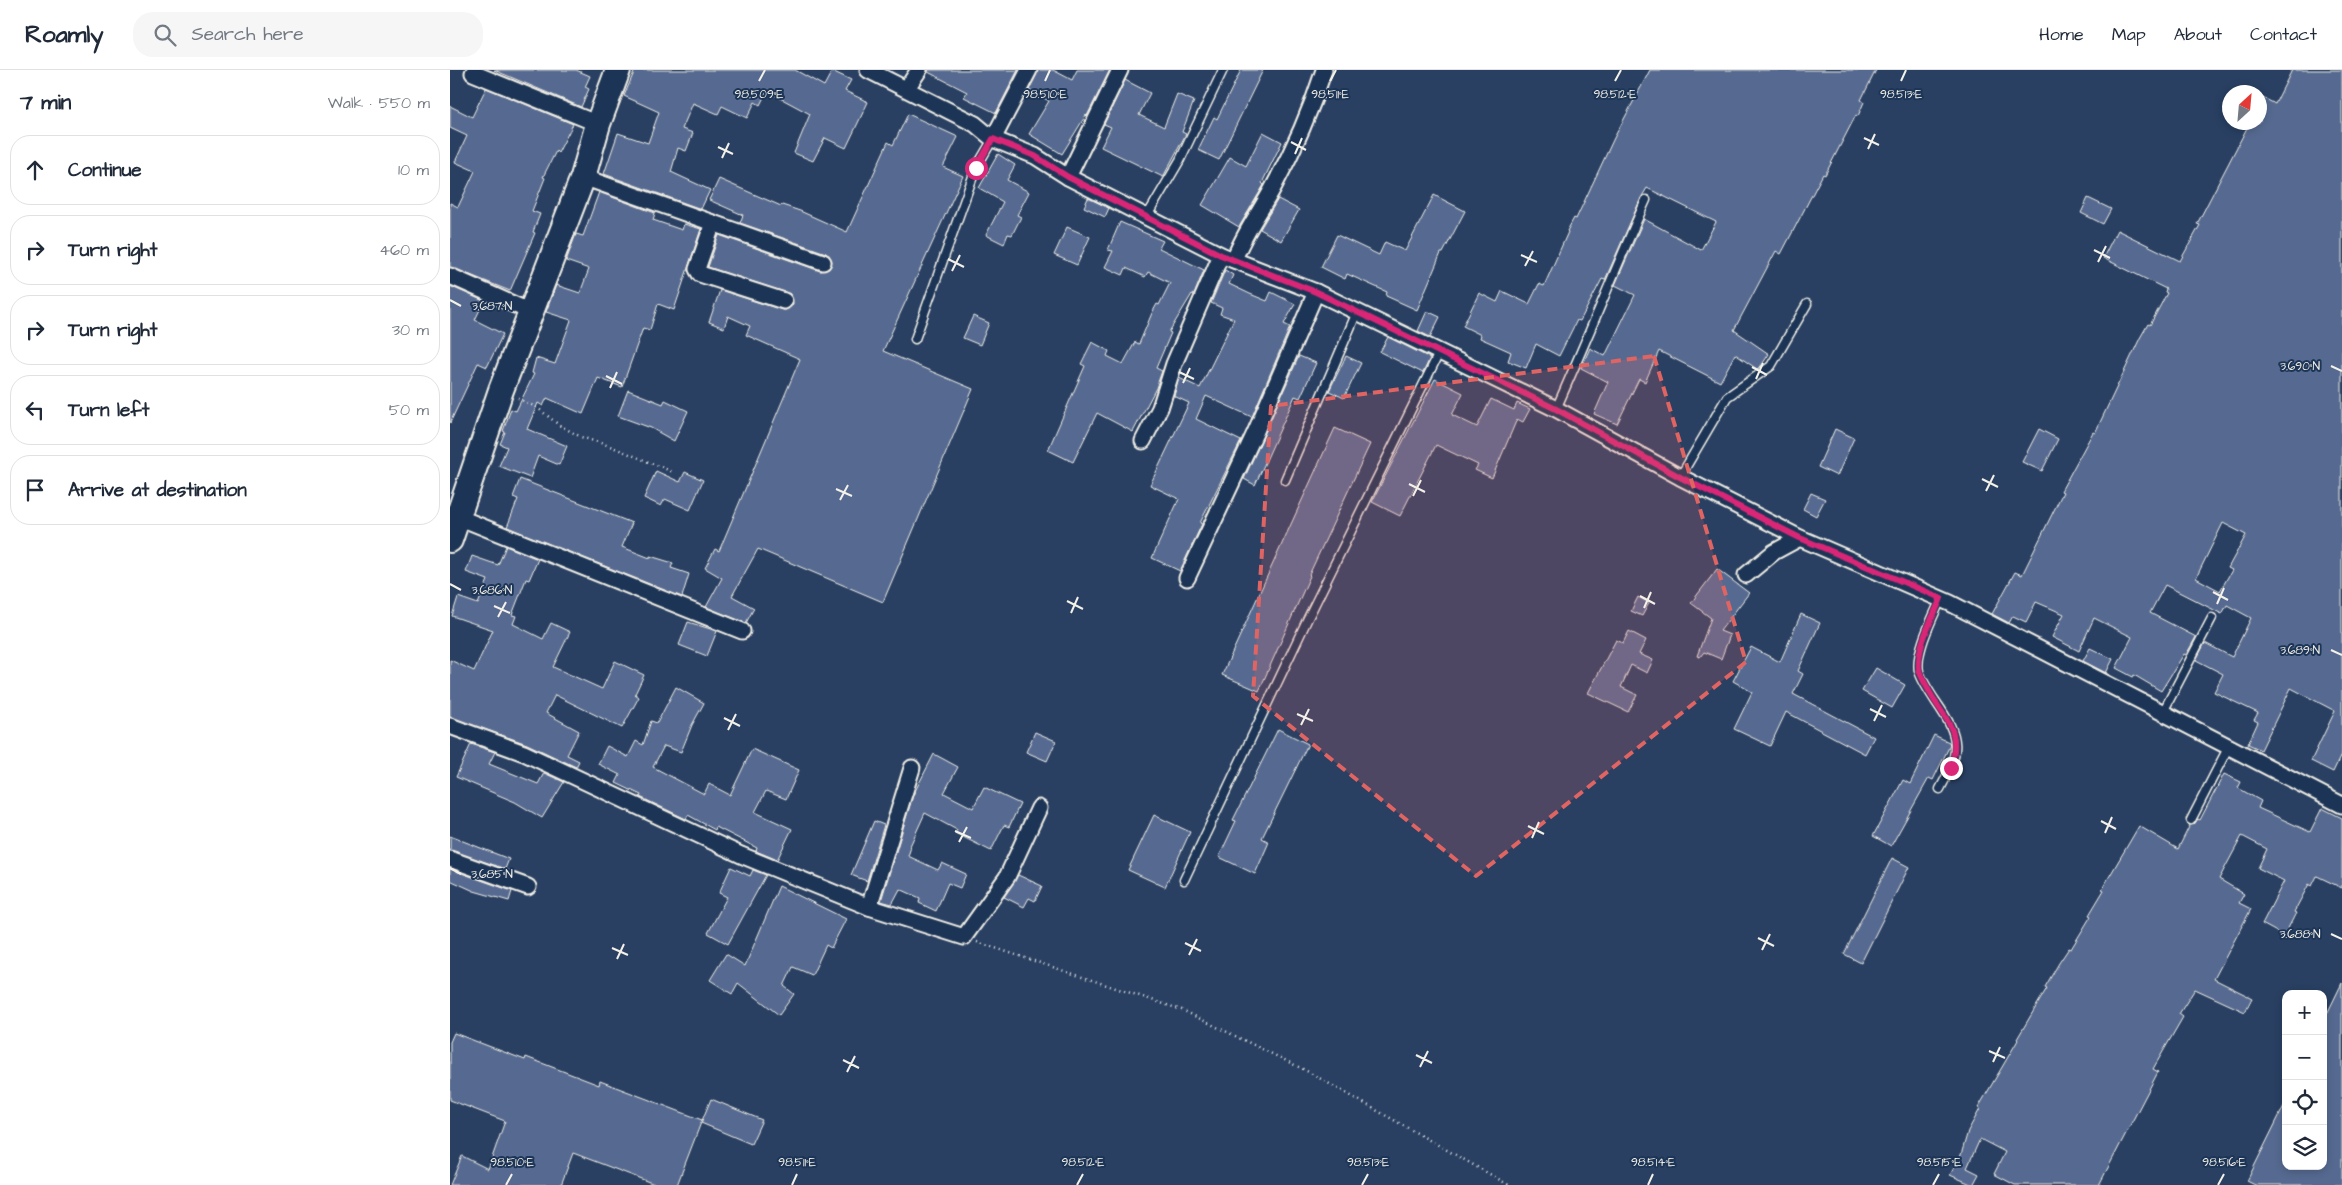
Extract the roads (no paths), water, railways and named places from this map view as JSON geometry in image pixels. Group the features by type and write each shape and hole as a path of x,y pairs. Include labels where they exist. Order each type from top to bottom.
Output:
{"highway":[{"path":"450,540 501,390 583,177 598,124 618,70"}],"street":[{"path":"868,70 907,88 975,124 993,139 1035,156 1068,177 1227,258 1316,292 1556,409 1680,477 1800,538 1941,598 2342,805"},
{"path":"907,88 919,70"},
{"path":"993,139 1029,70"},
{"path":"1068,177 1120,70"},
{"path":"1143,441 1160,408 1174,364 1227,258 1241,243 1285,165 1309,112 1324,70"},
{"path":"473,73 598,124"},
{"path":"583,177 823,262"},
{"path":"713,223 697,269 700,274 784,301"},
{"path":"450,276 531,312"},
{"path":"1187,578 1255,433 1316,292"},
{"path":"458,517 742,631"},
{"path":"1746,575 1774,552 1800,538"},
{"path":"450,726 524,753 741,855 869,908 964,937 1007,876 1039,808"},
{"path":"869,908 912,768"},
{"path":"450,858 528,887"}],"lane":[{"path":"1147,216 1180,160 1223,70"},
{"path":"915,339 976,168 993,139"},
{"path":"1556,409 1582,350 1604,292 1646,200"},
{"path":"1680,477 1726,397 1771,366 1807,304"},
{"path":"1285,480 1358,312"},
{"path":"1184,880 1307,620 1439,353"},
{"path":"1940,789 1951,768 1956,750 1955,734 1949,721 1930,694 1919,671 1920,651 1941,598"},
{"path":"2163,712 2212,618"},
{"path":"2190,820 2229,746"}]}
